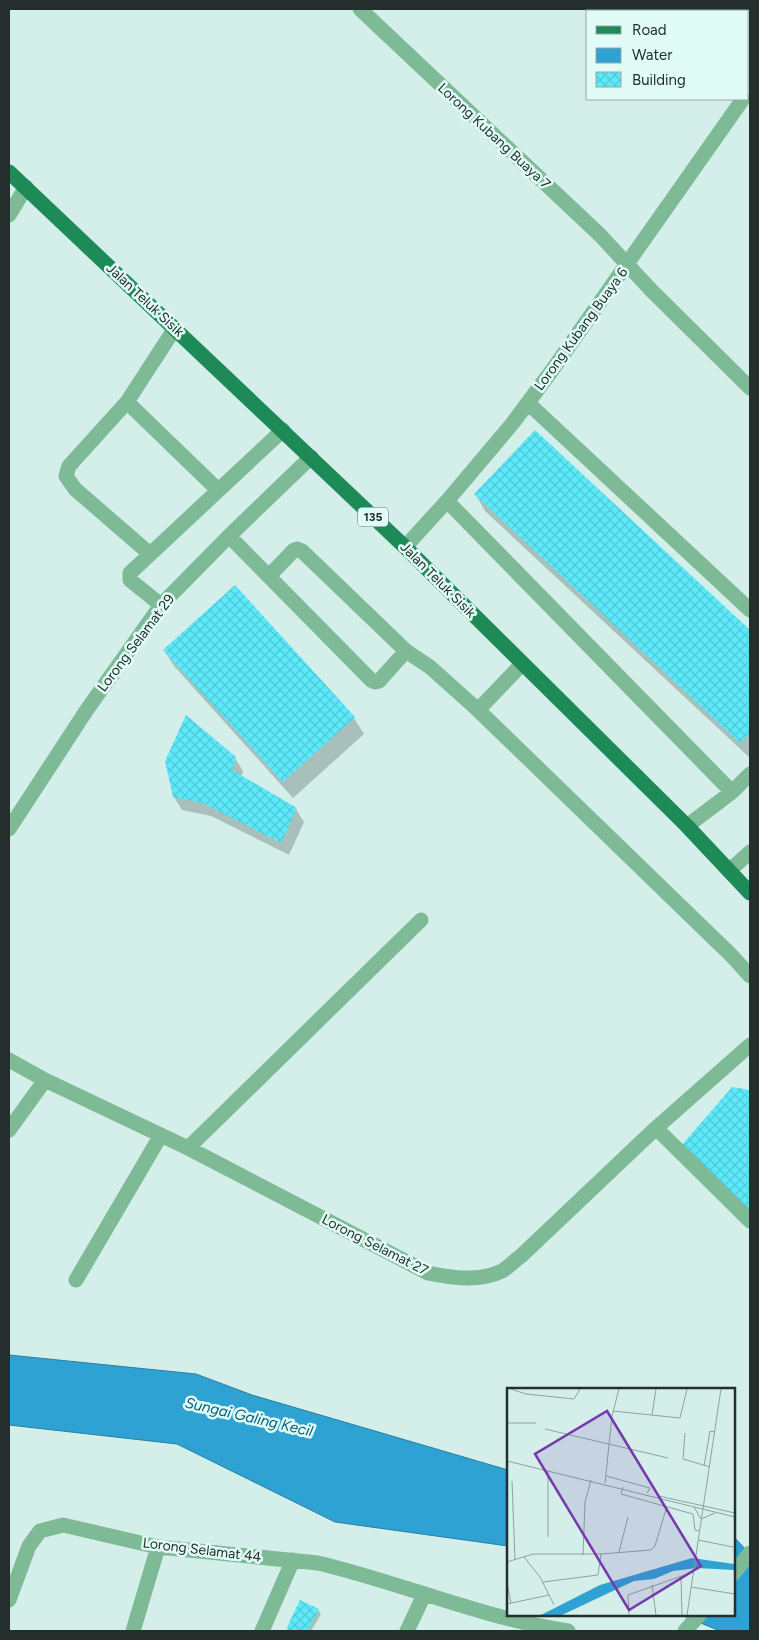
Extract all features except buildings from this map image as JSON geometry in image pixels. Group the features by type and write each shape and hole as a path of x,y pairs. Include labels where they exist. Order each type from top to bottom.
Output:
{"main road":[{"name":"Jalan Teluk Sisik","path":"9,172 405,547 687,826 750,893"}],"street":[{"name":"Lorong Kubang Buaya 7","path":"360,9 600,235 651,290 750,388"},
{"name":"Lorong Kubang Buaya 6","path":"405,547 447,501 554,370 742,100"},
{"path":"9,215 26,187"},
{"path":"150,554 75,489 66,476 69,466 127,402 175,328"},
{"path":"127,402 218,490"},
{"path":"528,403 750,610"},
{"path":"161,605 130,580 130,573 283,430"},
{"name":"Lorong Selamat 29","path":"9,830 86,711 161,605 311,457"},
{"path":"447,501 732,792"},
{"path":"229,536 371,680 379,681 406,651"},
{"path":"269,576 294,550 297,549 302,552 406,651 430,667 478,710 732,956 750,976"},
{"path":"478,710 522,664"},
{"path":"687,826 732,792 750,774"},
{"path":"729,871 750,852"},
{"path":"188,1148 421,920"},
{"name":"Lorong Selamat 27","path":"9,1060 45,1080 188,1148 428,1273 452,1278 480,1278 503,1270 521,1256 656,1128 750,1045"},
{"path":"9,1130 45,1080"},
{"path":"656,1128 750,1221"},
{"path":"76,1280 160,1135"},
{"name":"Lorong Selamat 44","path":"9,1600 29,1546 40,1531 63,1525 158,1547 293,1560 342,1569 424,1595 563,1631"},
{"path":"132,1631 158,1547"},
{"path":"734,1573 750,1553"},
{"path":"262,1631 293,1560"},
{"path":"407,1631 424,1595"}],"water":[{"name":"Sungai Galing Kecil","path":"9,1355 196,1374 252,1395 507,1470 507,1546 335,1522 177,1444 9,1425"},
{"path":"734,1537 750,1554 750,1631 720,1631 681,1615 734,1615"}]}
